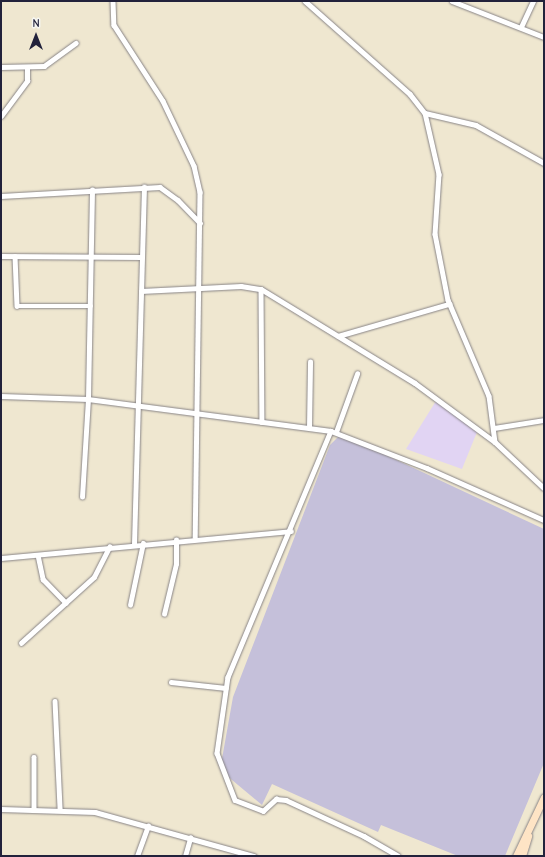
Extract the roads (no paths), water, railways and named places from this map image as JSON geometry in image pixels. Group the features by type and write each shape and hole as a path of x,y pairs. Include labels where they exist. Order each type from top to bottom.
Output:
{"main road":[{"path":"516,856 544,797"},
{"path":"522,856 529,830"}],"street":[{"path":"113,1 114,26 159,94 194,166 200,192 195,538"},
{"path":"305,1 410,94 425,113 439,174 435,234 450,304 486,386 494,428 495,442"},
{"path":"452,1 544,37"},
{"path":"521,27 533,1"},
{"path":"1,67 27,68 53,62 76,43"},
{"path":"1,116 27,81 27,68"},
{"path":"425,113 476,125 544,163"},
{"path":"1,196 144,187 168,191 200,223"},
{"path":"134,544 144,187"},
{"path":"82,497 88,399 91,306 92,190"},
{"path":"1,256 142,257"},
{"path":"15,256 17,306 91,306"},
{"path":"141,291 199,290 241,286 261,289 415,382 495,442 544,488"},
{"path":"261,289 262,422"},
{"path":"338,336 450,304"},
{"path":"309,428 310,362"},
{"path":"357,374 226,688 216,742 234,800 263,811 276,799 286,800 364,836 398,856"},
{"path":"1,396 88,399 197,412 333,432 544,520"},
{"path":"494,428 544,420"},
{"path":"1,558 195,538 291,531"},
{"path":"164,614 176,564 176,540"},
{"path":"130,605 144,543"},
{"path":"20,643 66,603 97,573 109,547"},
{"path":"38,555 43,579 66,603"},
{"path":"171,682 226,688"},
{"path":"55,702 60,809"},
{"path":"34,757 34,809"},
{"path":"1,810 60,809 95,812 254,856"},
{"path":"137,856 148,826"},
{"path":"184,856 190,838"}]}
